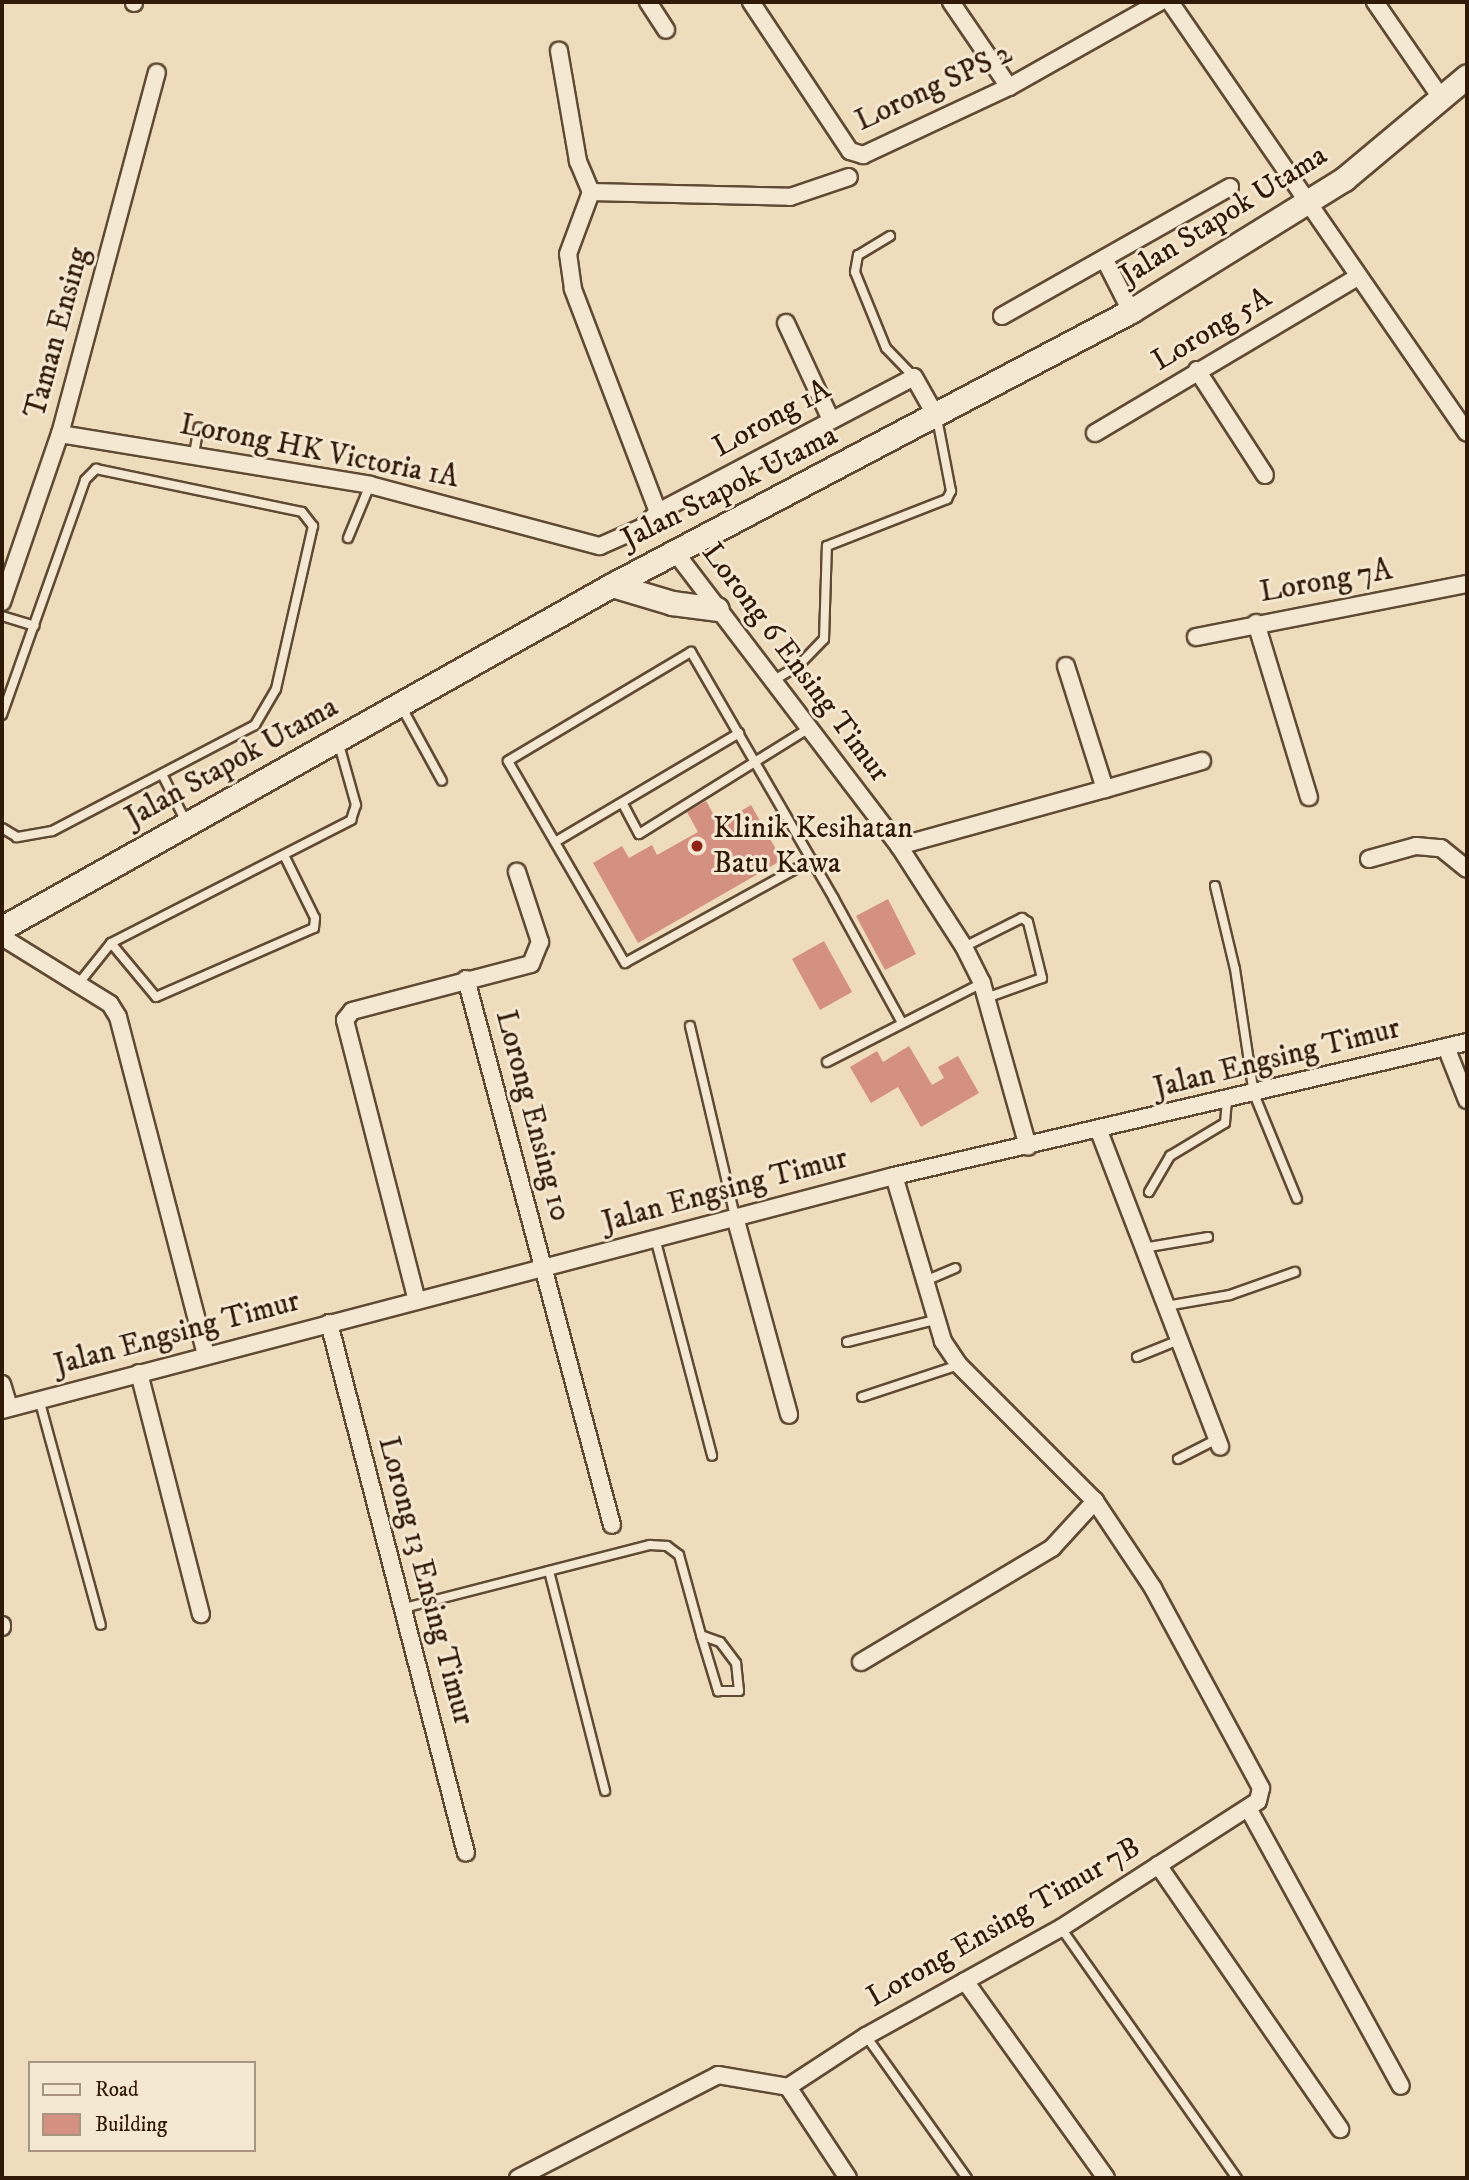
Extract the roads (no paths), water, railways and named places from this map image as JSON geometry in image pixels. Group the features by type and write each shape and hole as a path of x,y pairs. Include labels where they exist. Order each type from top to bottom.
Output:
{"main road":[{"name":"Jalan Stapok Utama","path":"2,928 612,585 1131,311 1311,201 1442,99 1467,76"},
{"path":"612,585 672,603 717,609"}],"street":[{"path":"648,2 666,30"},
{"name":"Lorong SPS 2","path":"751,2 856,154 879,150 1009,87 1160,2"},
{"path":"951,2 1009,87"},
{"path":"1170,2 1311,201 1358,276 1467,433"},
{"path":"1375,2 1442,99"},
{"path":"559,51 578,161 591,192 568,254 573,289 658,512"},
{"name":"Taman Ensing","path":"2,602 60,434 157,74"},
{"path":"591,192 790,197 849,177"},
{"path":"1002,316 1106,262 1230,187"},
{"path":"1106,262 1131,311"},
{"name":"Lorong 5A","path":"1095,433 1358,276"},
{"path":"786,323 830,418"},
{"path":"1197,370 1265,475"},
{"path":"914,377 936,416"},
{"name":"Lorong 1A","path":"643,527 658,512 830,418 914,377"},
{"name":"Lorong HK Victoria 1A","path":"60,434 370,485 600,546 643,527"},
{"name":"Lorong 6 Ensing Timur","path":"675,552 771,681 900,846 964,947 984,990 1028,1147"},
{"name":"Lorong 7A","path":"1196,637 1256,623 1467,584"},
{"path":"1256,623 1309,797"},
{"path":"1066,666 1105,789"},
{"path":"900,846 1202,761"},
{"path":"1369,859 1416,846 1441,848 1467,870"},
{"path":"417,1300 345,1020 352,1011 531,964 539,953 517,872"},
{"path":"2,937 110,1004 125,1036 206,1355"},
{"name":"Lorong Ensing 10","path":"466,979 612,1525"},
{"name":"Jalan Engsing Timur","path":"6,1408 894,1176 1099,1131 1467,1042"},
{"path":"1446,1047 1467,1100"},
{"path":"1099,1131 1218,1443"},
{"path":"894,1176 935,1320 959,1365 1095,1501 1153,1588 1261,1788 1258,1801 1248,1808 1401,2086"},
{"path":"735,1217 789,1415"},
{"name":"Lorong 13 Ensing Timur","path":"329,1324 466,1853"},
{"path":"139,1373 201,1614"},
{"path":"2,1384 6,1408"},
{"path":"861,1662 1052,1548 1095,1501"},
{"name":"Lorong Ensing Timur 7B","path":"788,2087 866,2036 1061,1928 1248,1808"},
{"path":"1158,1865 1340,2129"},
{"path":"965,1980 1106,2178"},
{"path":"518,2178 718,2075 788,2087 848,2178"}],"lane":[{"path":"890,236 858,255 855,272 886,348 914,377"},
{"path":"771,681 798,666 824,639 827,546 947,499 951,491 936,416"},
{"path":"194,454 199,427"},
{"path":"2,715 85,480 96,470 302,512 313,526 268,710 255,725 52,831 17,836 2,828"},
{"path":"348,538 370,485"},
{"path":"2,616 34,626"},
{"path":"812,860 625,963 508,761 691,652 812,860 901,1021"},
{"path":"400,703 442,780"},
{"path":"623,804 639,834 808,727"},
{"path":"555,842 623,804 738,733"},
{"path":"79,983 111,943 355,816 338,741"},
{"path":"162,774 188,825"},
{"path":"111,943 156,997 314,928 315,918 284,855"},
{"path":"1215,886 1235,969 1254,1094 1297,1199"},
{"path":"827,1062 901,1021 984,990 1041,978 1028,922 1022,918 964,947"},
{"path":"690,1026 735,1217"},
{"path":"1149,1192 1170,1157 1225,1123 1227,1100"},
{"path":"1143,1248 1208,1237"},
{"path":"654,1238 712,1456"},
{"path":"925,1282 955,1268"},
{"path":"1166,1306 1241,1292 1295,1272"},
{"path":"847,1342 935,1320"},
{"path":"1137,1356 1179,1340"},
{"path":"862,1397 959,1365"},
{"path":"40,1399 101,1625"},
{"path":"1178,1459 1218,1443"},
{"path":"404,1608 650,1545 667,1546 679,1555 701,1635 718,1691 739,1691 736,1663 720,1642 701,1635"},
{"path":"549,1571 605,1791"},
{"path":"1061,1928 1237,2178"},
{"path":"866,2036 967,2178"}],"place":[{"name":"Klinik Kesihatan Batu Kawa","path":"697,846"}]}
